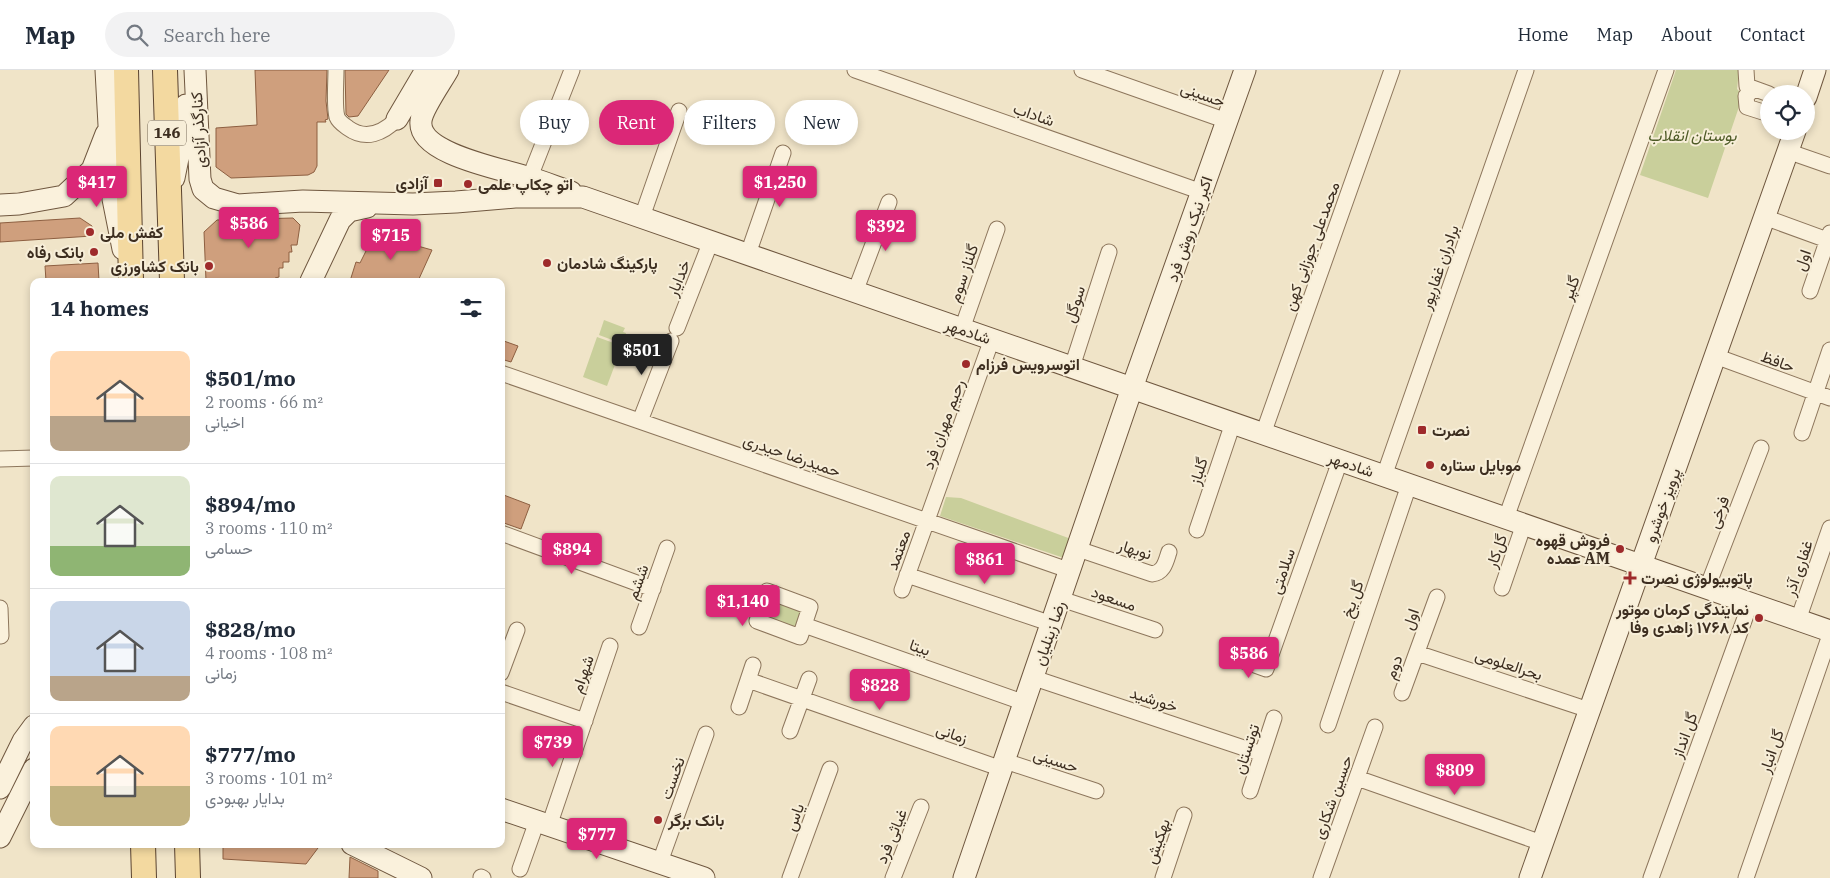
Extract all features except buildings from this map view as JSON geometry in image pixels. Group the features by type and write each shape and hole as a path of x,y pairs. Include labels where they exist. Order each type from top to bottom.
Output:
{"main road":[{"path":"106,70 113,199 130,278"},
{"name":"146","path":"126,70 131,278"},
{"name":"146","path":"165,70 172,278"},
{"name":"کنارگذر آزادی","path":"170,196 186,119 186,70"},
{"name":"کنارگذر آزادی","path":"196,70 200,170 203,189"},
{"path":"397,119 426,70"},
{"path":"448,70 422,114 421,127 427,138 451,153 530,177 583,197"},
{"name":"اکبر نیک روش فرد","path":"1132,388 1245,70"},
{"path":"1810,85 1815,70"},
{"path":"0,205 19,204 64,196 92,170 108,129"},
{"name":"پرویز خوشرو","path":"1530,878 1791,140"},
{"name":"شادمهر","path":"203,189 214,198 238,205 303,201 382,204 456,202 515,197 583,197 1830,631"},
{"path":"312,278 340,220 345,214 355,209 382,204"},
{"name":"رضا زینلیان","path":"964,878 1071,571 1132,388"},
{"path":"0,788 23,741 30,731"},
{"path":"0,837 30,777"},
{"path":"505,810 543,823 657,870 704,878"},
{"path":"143,848 144,878"},
{"path":"187,848 188,878"},
{"path":"360,848 422,878"}],"street":[{"path":"336,70 337,116 340,122 351,130 370,135 382,132 397,119"},
{"path":"530,177 572,70"},
{"name":"شاداب","path":"855,70 1202,192"},
{"name":"حسینی","path":"1082,70 1227,120"},
{"name":"محمدعلی جوزانی کهن","path":"1263,434 1392,70"},
{"name":"برادران غفارپور","path":"1384,476 1526,70"},
{"name":"گلپر","path":"1515,521 1666,70"},
{"path":"1746,70 1751,87 1746,96 1747,107 1760,111"},
{"path":"1751,87 1760,90"},
{"path":"642,217 679,111"},
{"path":"1787,152 1830,166"},
{"path":"748,254 783,153"},
{"path":"855,292 889,202"},
{"path":"1764,217 1829,238"},
{"name":"گلناز سوم","path":"962,329 997,229"},
{"name":"اول","path":"1810,291 1829,238"},
{"name":"خدایار","path":"640,421 711,242"},
{"name":"سوگل","path":"1072,367 1109,252"},
{"name":"رحیم مهران فرد","path":"927,521 992,339"},
{"path":"1802,433 1823,396 1830,350"},
{"name":"حافظ","path":"1715,356 1823,396"},
{"name":"حمیدرضا حیدری","path":"505,374 1071,571"},
{"name":"گلباز","path":"1197,530 1232,423"},
{"name":"فرخی","path":"1707,588 1761,448"},
{"path":"0,459 30,458"},
{"name":"سلامتی","path":"1241,660 1266,669 1340,460"},
{"name":"گل یخ","path":"1328,725 1409,485"},
{"name":"معتمد","path":"902,590 927,521"},
{"name":"گل‌کار","path":"1502,588 1515,521"},
{"name":"غفاری آذر","path":"1798,620 1830,528"},
{"path":"505,534 652,589"},
{"name":"ششم","path":"639,627 667,548"},
{"name":"نوبهار","path":"1078,549 1152,574 1163,569 1169,552"},
{"path":"908,574 1052,624"},
{"name":"اول","path":"1417,653 1437,597"},
{"name":"مسعود","path":"1061,598 1155,630"},
{"name":"گل انداز","path":"1651,878 1750,604"},
{"path":"0,608 2,636"},
{"name":"بیتا","path":"804,625 1025,703"},
{"path":"505,662 517,630"},
{"name":"گل انبار","path":"1746,878 1830,635"},
{"name":"شهرام","path":"520,869 543,823 585,721 610,646"},
{"name":"بحرالعلومی","path":"1417,653 1590,710"},
{"name":"دوم","path":"1402,693 1417,653"},
{"path":"739,707 753,666"},
{"name":"خورشید","path":"1034,678 1262,754"},
{"path":"790,731 809,679"},
{"name":"زمانی","path":"748,680 1003,765"},
{"path":"505,693 585,721"},
{"name":"توتستان","path":"1250,791 1274,718"},
{"name":"حسین شکاری","path":"1321,878 1375,727"},
{"name":"نخست","path":"657,870 706,734"},
{"name":"حسینی","path":"1003,765 1096,791"},
{"name":"یاس","path":"790,878 830,768"},
{"path":"1357,778 1542,843"},
{"name":"غیاثی فرد","path":"893,878 921,807"},
{"name":"بهکیش","path":"1162,878 1184,815"}],"green space":[{"name":"بوستان انقلاب","path":"1676,70 1741,70 1737,89 1743,95 1708,198 1640,175"},
{"path":"604,320 625,328 623,332 626,333 623,344 599,335"},
{"path":"597,337 622,346 607,386 583,377"},
{"path":"946,497 961,498 1071,539 1064,558 940,516"},
{"path":"770,598 803,610 795,631 763,619"}],"place":[{"name":"آزادی","path":"438,183"},
{"name":"اتو چکاپ علمی","path":"468,184"},
{"name":"کفش ملی","path":"90,232"},
{"name":"بانک رفاه","path":"94,252"},
{"name":"پارکینگ شادمان","path":"547,263"},
{"name":"بانک کشاورزی","path":"209,266"},
{"name":"اتوسرویس فرزام","path":"966,364"},
{"name":"نصرت","path":"1422,430"},
{"name":"موبایل ستاره","path":"1430,465"},
{"name":"فروش قهوه عمده AM","path":"1620,549"},
{"name":"پاتوبیولوژی نصرت","path":"1630,578"},
{"name":"نمایندگی کرمان موتور کد ۱۷۶۸ زاهدی وفا","path":"1759,618"},
{"name":"بانک برگر","path":"658,820"}]}
